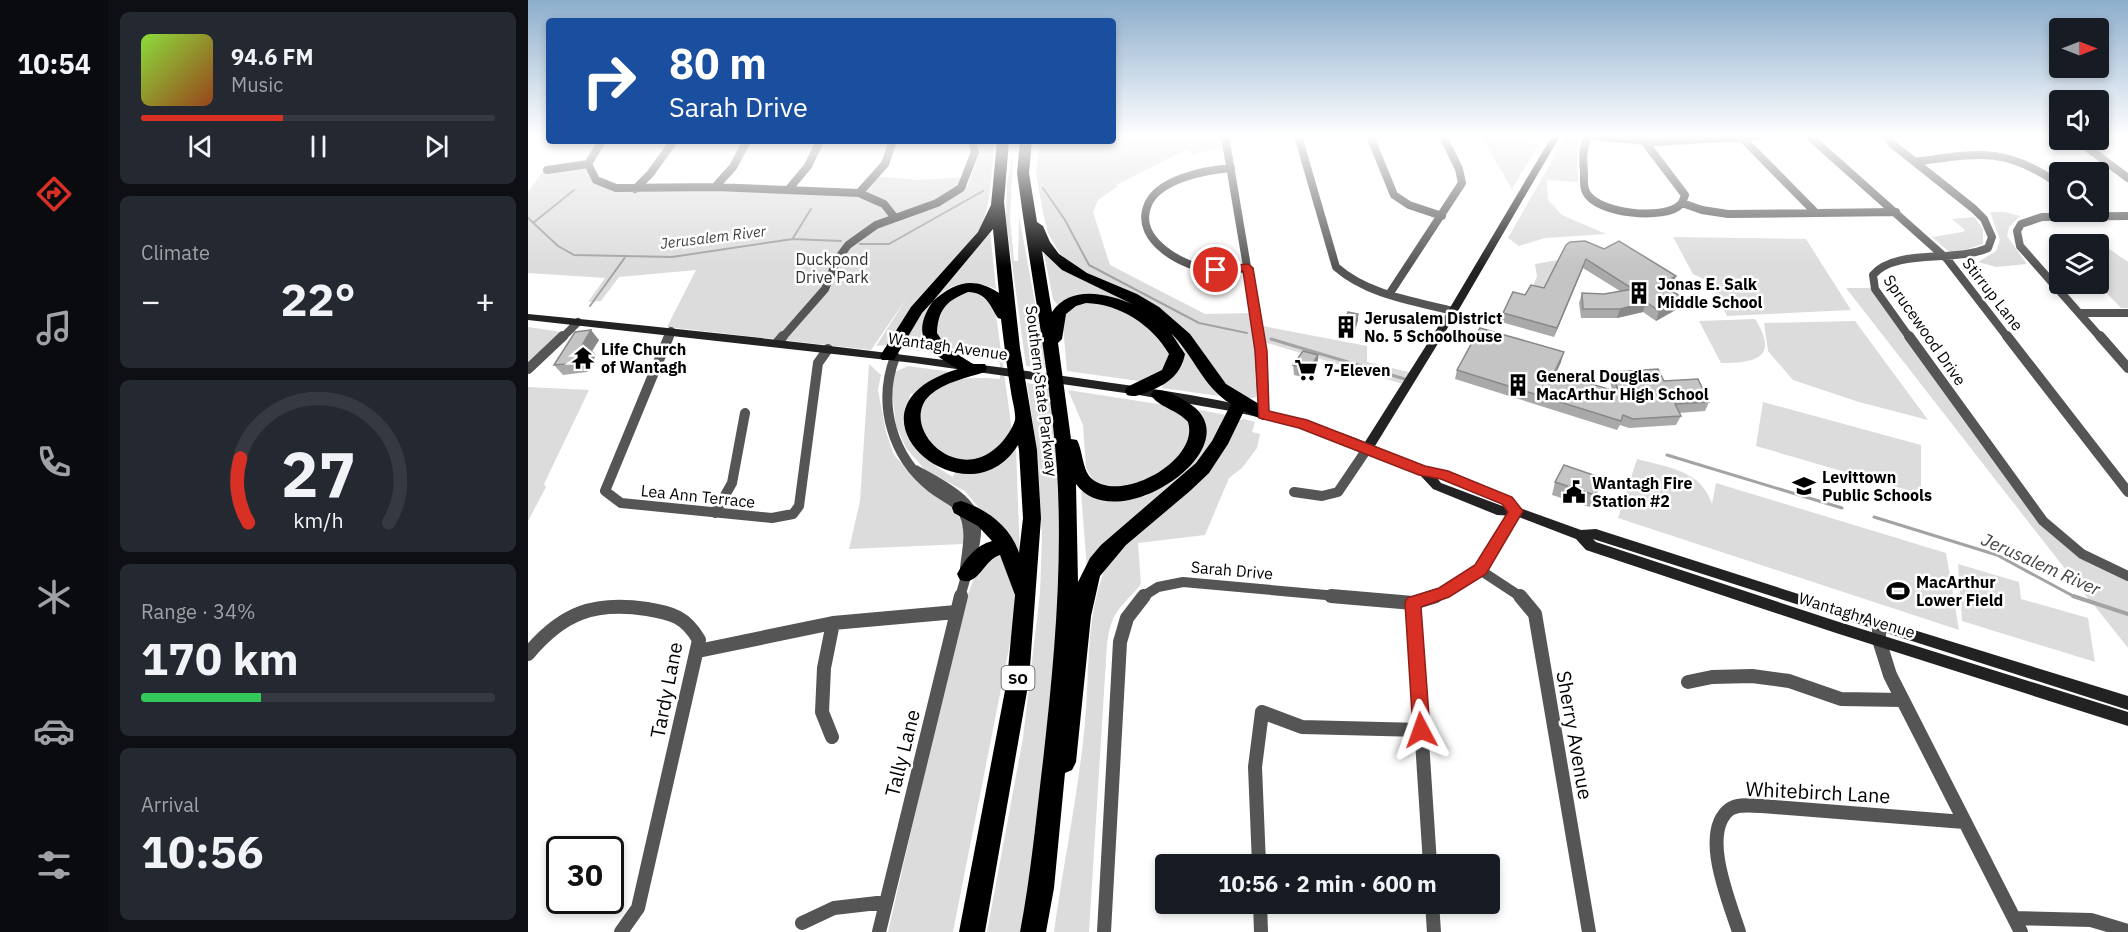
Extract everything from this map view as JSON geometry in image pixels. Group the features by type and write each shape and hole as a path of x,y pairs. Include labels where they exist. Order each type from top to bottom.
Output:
{"highway":[{"name":"Southern State Parkway","path":"972,932 1018,680 1032,519 1028,450 1012,348 997,205 999,179"},
{"name":"Southern State Parkway","path":"1024,179 1057,395 1066,472 1068,608 1041,888 1033,932"},
{"path":"1026,179 1041,241 1055,259 1080,276 1144,304 1166,319 1188,342 1220,389 1263,414"},
{"path":"891,356 916,310 984,233 997,205"},
{"path":"972,367 938,349 928,329 929,318 940,301 961,289 981,286 994,294 1002,308 1012,348"},
{"path":"1052,365 1058,314 1065,307 1084,298 1110,300 1140,316 1156,328 1173,346 1177,354 1173,369 1164,377 1133,391"},
{"path":"972,367 941,380 918,398 912,410 911,420 923,447 942,463 958,467 975,466 987,462 1007,448 1023,420"},
{"path":"1057,395 1068,437 1085,483 1100,493 1124,495 1135,493 1157,482 1184,460 1197,443 1199,432 1195,418 1190,412 1159,395"},
{"path":"1041,888 1069,731 1081,608 1096,566 1124,533 1194,477 1207,463 1222,441 1236,409"},
{"path":"967,510 996,531 1010,551 1026,604"},
{"path":"965,579 985,551 1002,547 1010,551"}],"main road":[{"path":"1367,449 1453,311 1530,179"},
{"name":"Wantagh Avenue","path":"528,317 778,342 972,367 1159,395 1302,423 1423,471 1437,486 1501,512 1516,511 1581,535 1591,546 1689,572 1879,632 2128,703"},
{"name":"Wantagh Avenue","path":"1879,632 2128,719"}],"street":[{"path":"595,179 616,188 635,189 715,187 859,193 884,204 895,218"},
{"path":"635,189 645,179"},
{"path":"715,187 722,179"},
{"path":"788,190 797,179"},
{"path":"859,193 872,179"},
{"path":"778,342 825,289 837,260 848,245 864,232 943,200 961,188 966,179"},
{"path":"1184,179 1160,191 1147,206 1146,219 1158,245 1186,263 1216,270 1248,268"},
{"path":"1233,179 1260,343 1263,414"},
{"path":"1311,179 1336,267 1351,280 1453,311"},
{"path":"1388,179 1394,195 1409,205 1442,216"},
{"path":"1390,293 1442,216 1462,183 1461,179"},
{"path":"1584,179 1585,188 1592,199 1606,207 1627,212 1660,212 1682,203 1728,214 1896,212"},
{"path":"1674,179 1685,195 1682,203"},
{"path":"1783,179 1816,213"},
{"name":"Stirrup Lane","path":"1859,179 1947,259 2128,492"},
{"name":"Sprucewood Drive","path":"1937,179 1974,209 1989,227 1991,244 1983,252 1947,259 1889,261 1874,268 1870,280 2043,520 2058,536 2087,558 2128,576"},
{"path":"2109,215 2128,216"},
{"path":"2049,217 2021,224 2017,231 2020,246 2128,368"},
{"path":"2079,313 2128,313"},
{"path":"528,369 578,322"},
{"name":"Lea Ann Terrace","path":"671,331 605,492 621,503 772,518 789,516 797,511 818,363 828,349"},
{"path":"891,356 886,402 888,422 899,449 928,486 967,510"},
{"path":"715,513 732,483 745,413"},
{"path":"1294,492 1321,496 1338,492 1367,449"},
{"name":"Tally Lane","path":"879,932 956,612 976,550 979,535 967,510"},
{"name":"Sarah Drive","path":"1104,932 1120,642 1123,623 1134,603 1163,585 1182,582 1413,603 1444,593 1480,570 1516,511"},
{"name":"Sherry Avenue","path":"1480,570 1519,594 1535,614 1589,932"},
{"path":"1413,603 1429,854"},
{"name":"Tardy Lane","path":"528,654 535,644 556,627 575,616 595,608 619,605 673,613 691,624 699,640 631,932"},
{"path":"698,651 833,623 956,612"},
{"path":"832,737 822,712 824,668 833,623"},
{"path":"1879,632 1890,675 2018,925 2091,920 2128,931"},
{"path":"1688,682 1719,675 1775,679 1832,696 1855,700 1902,700"},
{"path":"1259,854 1255,767 1262,711 1302,728 1421,730"},
{"name":"Whitebirch Lane","path":"1739,932 1715,846 1717,825 1722,816 1731,808 1743,805 1762,806 1964,822"},
{"path":"802,923 834,908 886,902"},
{"name":"Tardy Lane","path":"621,932 638,908"},
{"path":"1260,914 1261,932"},
{"path":"1433,914 1434,932"}],"green space":[{"name":"Duckpond Drive Park","path":"537,179 600,179 606,186 859,192 871,179 966,179 967,188 970,179 991,179 984,218 974,242 888,345 876,346 909,295 871,350 667,327 696,270 619,277 601,301 588,302 605,278 528,273 528,192"},
{"path":"1008,179 1012,179 1010,218 1014,261 1018,261 1019,216 1047,368 1026,366 1006,219"},
{"path":"1037,179 1127,179 1116,185 1118,186 1098,200 1093,212 1110,265 1205,314 1251,313 1252,324 1367,346 1367,362 1413,373 1406,385 1254,339 1257,397 1245,399 1225,386 1210,367 1120,288 1074,267 1060,254 1048,233"},
{"path":"1506,179 1518,179 1512,189"},
{"path":"1541,179 1578,179 1578,182 1547,180 1548,200 1562,215 1606,234 1545,238 1519,246 1508,238"},
{"path":"1990,212 2005,212 2020,216 2009,227 2007,236 2027,264 1996,267 1978,262 1996,251 2000,240"},
{"path":"1974,217 1983,229 1983,244 1952,254 1932,237 1963,232 1965,230 1952,219"},
{"path":"990,230 996,289 968,283 945,291 930,309 921,336 926,336 937,353 899,348 925,306"},
{"path":"1673,237 1806,239 1851,310 1727,316 1710,282 1693,274"},
{"path":"2109,249 2128,262 2128,308 2121,308 2108,294"},
{"path":"1044,254 1134,303 1185,344 1221,394 1219,396 1162,388 1163,386 1160,385 1176,374 1183,364 1181,346 1155,320 1103,295 1060,308 1053,299"},
{"path":"1558,260 1542,292 1532,289 1537,276 1535,264"},
{"path":"1846,288 1873,288 2058,538 2128,577 2128,613 2090,601"},
{"path":"976,289 994,300 1012,431 1009,439 977,462 954,463 926,441 916,416 932,392 945,383 974,378 1000,379 1000,362 960,353 950,347 946,348 934,331 936,315 959,292"},
{"path":"1100,299 1136,317 1174,353 1172,368 1146,382 1067,371 1062,315 1072,306"},
{"path":"1755,319 1765,342 1764,350 1754,359 1734,363 1721,363 1699,321"},
{"path":"1855,321 1928,420 1859,402 1793,380 1768,351 1764,323"},
{"path":"528,327 562,332 528,363"},
{"path":"869,364 881,375 878,390 886,432 894,455 911,474 957,512 963,527 964,544 849,549 860,501"},
{"path":"908,366 952,372 929,383 918,394 910,394 908,409 911,434 915,444 930,461 953,477 955,471 981,469 996,463 1016,447 1020,559 965,491 926,471 906,448 896,425 892,394 895,372"},
{"path":"1027,383 1050,387 1060,451 1064,589 1039,830 1020,932 987,932 1023,738 1040,593 1042,538 1038,458"},
{"path":"528,387 589,390 544,484 546,487 528,521"},
{"path":"1068,390 1177,407 1187,413 1194,442 1173,467 1146,484 1110,490 1095,483 1086,468 1083,425"},
{"path":"1763,402 1921,445 1921,494 1756,446"},
{"path":"1194,409 1227,415 1214,447 1087,570 1081,491 1115,501 1146,496 1173,477 1196,456 1205,433 1200,415"},
{"path":"1244,419 1255,422 1252,432 1260,434 1257,448 1242,468 1229,478 1205,535 1138,543 1141,584 1115,616 1107,644 1089,932 1054,932 1081,758 1092,619 1103,575 1112,554 1236,421"},
{"name":"MacArthur Lower Field","path":"1637,459 1671,468 1692,477 1707,493 1712,504 1716,483 1946,553 1959,630 1618,518"},
{"path":"1004,551 1015,586 1013,628 953,932 888,932 960,618 980,560"},
{"path":"1958,564 2019,582 2021,599 2088,618 2095,662 1962,621"},
{"path":"2094,605 2128,616 2128,648"}],"building":[{"name":"Jonas E. Salk Middle School","path":"1585,241 1604,249 1619,241 1676,276 1661,284 1683,298 1659,311 1646,302 1620,309 1583,309 1582,293 1604,294 1633,289 1586,259 1557,328 1503,313 1513,292 1525,295 1531,285 1544,288 1566,245 1570,242"},
{"path":"1348,312 1358,314 1354,328 1343,327"},
{"name":"General Douglas MacArthur High School","path":"1480,328 1564,352 1554,373 1618,392 1613,372 1658,369 1664,381 1698,379 1709,402 1675,404 1681,416 1633,419 1623,415 1621,421 1457,370"},
{"path":"591,330 581,347 588,346 579,363 554,365 575,332"},
{"path":"1303,351 1318,355 1309,370 1293,365"},
{"path":"1564,465 1602,478 1595,495 1555,482"}],"waterway":[{"name":"Jerusalem River","path":"1043,188 1065,220 1089,265 1199,323 1247,333"},
{"path":"533,223 574,190"},
{"name":"Jerusalem River","path":"860,244 889,244 983,191"},
{"path":"793,238 811,209"},
{"name":"Jerusalem River","path":"528,218 533,223"},
{"name":"Jerusalem River","path":"533,223 558,246 574,255 626,256"},
{"name":"Jerusalem River","path":"626,256 672,257 793,239 841,241"},
{"path":"590,306 626,256"},
{"name":"Jerusalem River","path":"1271,339 1408,380"},
{"name":"Jerusalem River","path":"1667,455 1842,508"},
{"name":"Jerusalem River","path":"1874,517 1997,555 2073,596"},
{"name":"Jerusalem River","path":"2073,596 2128,614"}],"place":[{"name":"Jonas E. Salk Middle School","path":"1639,293"},
{"name":"Jerusalem District No. 5 Schoolhouse","path":"1346,327"},
{"name":"Life Church of Wantagh","path":"583,358"},
{"name":"7-Eleven","path":"1306,370"},
{"name":"General Douglas MacArthur High School","path":"1518,385"},
{"name":"Levittown Public Schools","path":"1804,486"},
{"name":"Wantagh Fire Station #2","path":"1574,492"},
{"name":"MacArthur Lower Field","path":"1898,591"}],"route":[{"path":"1216,270 1248,268 1261,351 1263,414 1302,423 1423,471 1443,474 1507,500 1516,511 1480,570 1444,593 1413,603 1421,730"}]}
